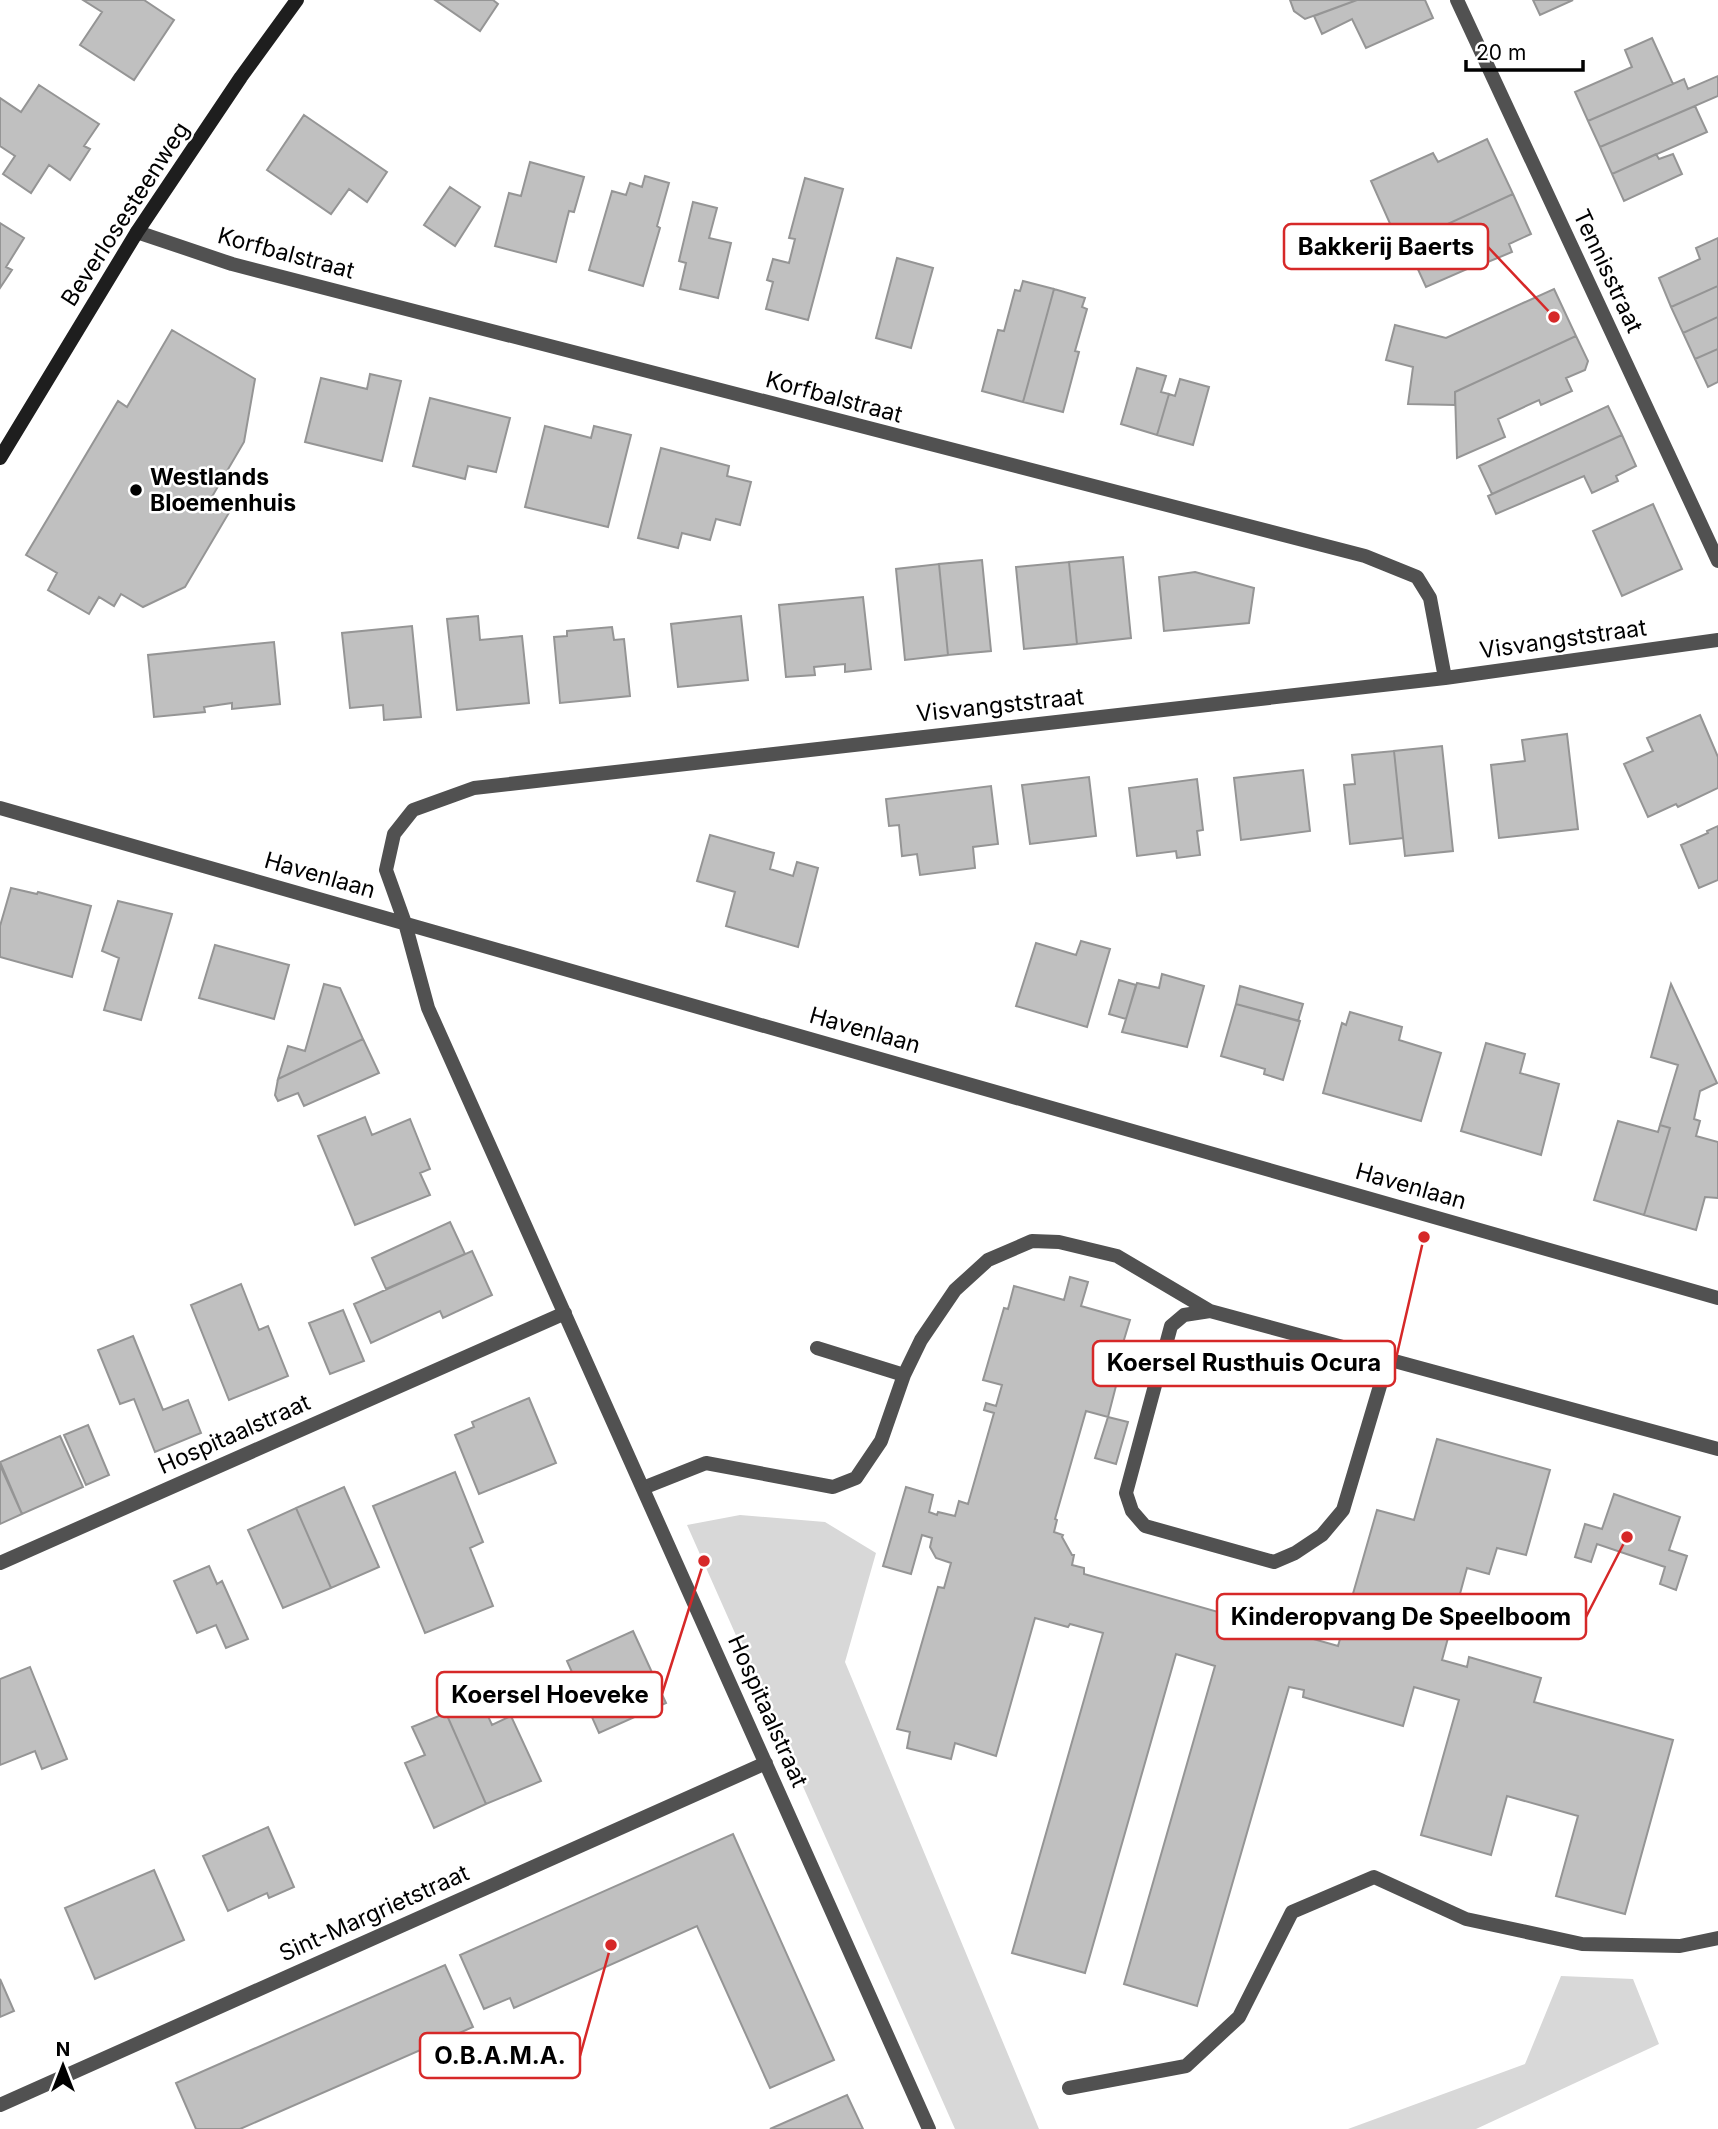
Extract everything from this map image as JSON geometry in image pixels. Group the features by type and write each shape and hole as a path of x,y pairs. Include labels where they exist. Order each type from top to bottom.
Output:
{"street":[{"name":"Beverlosesteenweg","path":"0,458 137,232 242,77 298,0"},
{"name":"Tennisstraat","path":"1457,0 1718,561"},
{"name":"Korfbalstraat","path":"137,232 232,264 1365,556 1417,577 1430,598 1445,678"},
{"name":"Visvangststraat","path":"405,923 386,870 394,834 413,810 474,788 1445,678 1718,640"},
{"name":"Havenlaan","path":"0,808 1718,1298"},
{"name":"Hospitaalstraat","path":"405,923 428,1008 929,2129"},
{"path":"643,1488 706,1463 833,1487 856,1478 881,1441 904,1375 921,1340 955,1290 988,1259 1032,1241 1059,1242 1116,1256 1210,1311 1718,1449"},
{"path":"1210,1311 1184,1315 1171,1326 1126,1493 1132,1511 1145,1526 1273,1562 1295,1553 1322,1535 1343,1510 1388,1359"},
{"name":"Hospitaalstraat","path":"0,1563 565,1313"},
{"path":"817,1348 904,1375"},
{"name":"Sint-Margrietstraat","path":"0,2105 766,1763"},
{"path":"1069,2088 1186,2066 1239,2017 1292,1912 1374,1877 1466,1919 1582,1944 1680,1946 1718,1938"}],"shaded area":[{"path":"740,1515 825,1522 876,1553 845,1662 1039,2129 955,2129 687,1525"},
{"path":"1561,1976 1633,1979 1659,2044 1476,2129 1348,2129 1525,2064"}],"building":[{"path":"83,0 144,0 174,20 134,80 80,45 102,12"},
{"path":"435,0 493,0 498,4 480,31"},
{"path":"1290,0 1357,0 1305,19 1294,11"},
{"path":"1357,0 1425,0 1433,18 1366,48 1352,19 1322,34 1314,16"},
{"path":"1533,0 1573,0 1540,15"},
{"path":"1652,38 1673,84 1588,121 1575,92 1632,67 1625,50"},
{"path":"1718,76 1718,96 1600,147 1588,121 1684,79 1688,89"},
{"path":"39,85 99,124 84,146 90,149 70,180 49,165 31,193 3,174 15,156 0,146 0,98 21,112"},
{"path":"1695,106 1707,132 1612,174 1600,147"},
{"path":"304,115 387,172 367,202 349,189 331,214 267,170"},
{"path":"1487,139 1513,194 1400,246 1371,181 1433,153 1438,162"},
{"path":"1656,154 1659,159 1673,154 1682,174 1624,201 1612,174"},
{"path":"530,162 584,177 574,212 569,211 556,262 495,246 509,193 521,196"},
{"path":"645,176 669,183 657,226 660,228 643,286 589,270 612,191 626,195 630,183 642,187"},
{"path":"805,178 843,189 808,320 766,309 773,282 767,280 773,259 789,263 795,239 789,238"},
{"path":"450,187 480,207 455,246 424,225"},
{"path":"1513,194 1531,234 1509,244 1512,252 1426,287 1406,243"},
{"path":"693,202 717,208 709,238 731,243 718,298 680,289 686,263 679,261"},
{"path":"0,223 24,238 6,267 12,270 0,288"},
{"path":"1718,238 1718,286 1671,307 1659,278 1700,259 1696,248"},
{"path":"897,258 933,268 911,348 876,338"},
{"path":"1023,281 1054,289 1023,402 982,391 998,330 1004,331 1015,290 1020,291"},
{"path":"1718,286 1718,317 1683,333 1671,307"},
{"path":"1054,289 1085,298 1082,307 1087,309 1075,351 1079,352 1063,412 1023,402"},
{"path":"1554,289 1576,336 1455,392 1455,405 1408,404 1413,367 1386,360 1395,325 1446,338"},
{"path":"1718,317 1718,349 1695,359 1683,333"},
{"path":"172,330 255,379 244,442 210,500 230,511 185,587 143,607 121,594 114,606 99,597 89,614 48,590 57,573 26,555 118,401 127,407"},
{"path":"1576,336 1588,361 1585,370 1566,378 1572,391 1541,405 1539,400 1498,419 1505,437 1457,458 1455,392"},
{"path":"1718,349 1718,382 1708,387 1695,359"},
{"path":"1137,368 1166,376 1161,392 1169,394 1157,435 1121,424"},
{"path":"370,374 401,381 382,461 305,442 321,378 367,389"},
{"path":"1180,379 1209,387 1193,445 1157,435 1169,394 1175,396"},
{"path":"430,398 510,418 496,472 468,466 465,479 413,466"},
{"path":"1608,406 1622,435 1492,494 1479,466"},
{"path":"545,426 591,438 594,426 631,435 608,527 525,507"},
{"path":"1622,435 1636,466 1616,476 1618,481 1592,493 1584,476 1496,514 1488,496"},
{"path":"661,448 729,466 727,476 751,482 740,525 716,519 710,540 682,533 678,548 638,538"},
{"path":"1653,504 1682,569 1622,596 1593,531"},
{"path":"1123,557 1131,638 1077,644 1069,562"},
{"path":"982,560 991,651 948,655 939,564"},
{"path":"1069,562 1077,644 1024,649 1016,567"},
{"path":"939,564 948,655 905,660 896,569"},
{"path":"1195,572 1254,588 1249,623 1164,631 1159,577"},
{"path":"863,597 871,669 845,672 845,664 814,667 815,675 786,677 779,605"},
{"path":"478,616 480,640 522,636 529,703 457,710 447,619"},
{"path":"741,616 748,680 678,687 671,624"},
{"path":"412,626 421,717 384,720 383,705 350,708 342,633"},
{"path":"612,627 614,640 624,639 630,696 560,703 554,637 567,636 567,631"},
{"path":"274,642 280,704 232,709 232,703 204,707 205,712 154,717 148,655"},
{"path":"1700,715 1718,757 1718,788 1678,807 1676,804 1648,817 1624,764 1653,751 1647,738"},
{"path":"1567,734 1578,829 1499,838 1491,765 1525,761 1522,740"},
{"path":"1442,746 1453,851 1405,856 1394,751"},
{"path":"1394,751 1403,838 1350,844 1344,785 1355,784 1352,755"},
{"path":"1303,770 1310,831 1241,840 1234,778"},
{"path":"1089,777 1096,836 1030,844 1022,785"},
{"path":"1197,779 1203,830 1197,831 1200,855 1177,858 1176,851 1137,856 1129,788"},
{"path":"991,786 998,844 973,847 975,868 920,875 917,854 902,856 899,825 889,826 886,799"},
{"path":"1718,826 1718,880 1699,888 1681,845"},
{"path":"710,835 774,853 770,869 793,876 797,862 818,868 798,947 726,926 735,892 697,881"},
{"path":"11,888 91,906 72,977 0,957 0,926"},
{"path":"118,901 172,914 141,1020 104,1010 119,958 102,951"},
{"path":"1081,941 1110,949 1087,1027 1016,1006 1036,943 1076,955"},
{"path":"215,945 289,965 274,1019 199,998"},
{"path":"1162,974 1204,986 1187,1047 1122,1032 1137,983 1159,988"},
{"path":"1119,980 1136,985 1126,1019 1109,1014"},
{"path":"324,984 340,988 363,1039 278,1079 288,1046 305,1051"},
{"path":"1671,984 1717,1083 1700,1091 1694,1119 1700,1121 1696,1136 1718,1142 1718,1198 1705,1197 1696,1230 1644,1215 1670,1128 1660,1125 1678,1065 1651,1057"},
{"path":"1240,986 1303,1004 1298,1021 1236,1004"},
{"path":"1236,1004 1300,1021 1283,1080 1264,1074 1265,1069 1221,1056"},
{"path":"1350,1012 1402,1027 1399,1040 1441,1053 1421,1121 1323,1093 1342,1023 1346,1025"},
{"path":"363,1039 379,1073 304,1106 298,1093 278,1101 275,1095 278,1079"},
{"path":"1486,1043 1525,1054 1520,1073 1559,1084 1541,1155 1461,1131"},
{"path":"365,1117 372,1135 410,1119 430,1169 420,1173 430,1195 355,1225 318,1136"},
{"path":"1618,1121 1658,1132 1660,1125 1670,1128 1644,1215 1594,1200"},
{"path":"450,1222 465,1254 386,1289 372,1258"},
{"path":"472,1251 492,1295 443,1318 440,1311 371,1343 354,1304"},
{"path":"1070,1277 1088,1282 1081,1306 1130,1320 1123,1343 1127,1343 1108,1417 1086,1411 1055,1519 1054,1532 1063,1535 1074,1555 1072,1565 1084,1568 1084,1574 1338,1646 1377,1510 1414,1520 1437,1439 1550,1470 1526,1555 1497,1548 1489,1574 1467,1568 1442,1660 1467,1667 1469,1657 1541,1678 1534,1702 1673,1740 1625,1914 1556,1896 1578,1816 1507,1796 1491,1855 1421,1835 1459,1700 1414,1687 1403,1726 1303,1697 1304,1690 1289,1687 1197,2006 1124,1984 1215,1666 1176,1654 1085,1973 1012,1953 1103,1633 1035,1618 996,1756 955,1743 951,1759 907,1748 910,1732 897,1729 938,1587 944,1588 951,1563 936,1558 930,1547 932,1538 922,1535 911,1574 883,1566 906,1487 933,1495 929,1512 937,1515 938,1512 955,1516 959,1501 968,1504 994,1413 984,1410 986,1403 996,1406 1002,1385 983,1380 1004,1308 1008,1309 1014,1286 1064,1300"},
{"path":"241,1284 259,1330 268,1326 288,1376 229,1400 191,1305"},
{"path":"343,1310 364,1361 330,1374 309,1323"},
{"path":"133,1336 163,1410 188,1400 201,1433 155,1452 134,1399 120,1404 98,1350"},
{"path":"529,1398 556,1463 479,1494 455,1435 474,1427 472,1422"},
{"path":"1108,1417 1128,1422 1116,1464 1095,1458"},
{"path":"88,1425 109,1475 86,1485 64,1435"},
{"path":"60,1436 83,1487 22,1514 0,1462"},
{"path":"0,1465 22,1514 0,1524"},
{"path":"455,1472 483,1542 470,1548 493,1606 425,1633 373,1506"},
{"path":"344,1487 379,1567 331,1588 296,1508"},
{"path":"1614,1494 1680,1517 1669,1550 1687,1556 1676,1590 1660,1584 1665,1567 1597,1544 1591,1562 1575,1557 1585,1524 1602,1529"},
{"path":"296,1508 331,1588 283,1608 248,1530"},
{"path":"209,1566 217,1584 222,1581 248,1639 226,1648 216,1625 197,1633 174,1581"},
{"path":"633,1631 666,1703 599,1733 567,1661"},
{"path":"30,1667 67,1759 42,1769 35,1751 0,1765 0,1679"},
{"path":"473,1683 492,1725 511,1716 541,1781 486,1804 441,1697"},
{"path":"446,1713 486,1804 434,1828 405,1763 425,1755 412,1727"},
{"path":"268,1827 294,1887 269,1898 267,1893 228,1911 203,1856"},
{"path":"733,1834 834,2060 770,2088 697,1926 514,2008 510,1998 484,2009 460,1955"},
{"path":"154,1870 184,1940 95,1979 65,1908"},
{"path":"445,1965 473,2027 240,2129 196,2129 176,2083"},
{"path":"0,1979 14,2011 0,2017"},
{"path":"847,2095 863,2129 770,2129"}],"place":[{"name":"Bakkerij Baerts","path":"1554,317"},
{"name":"Westlands Bloemenhuis","path":"136,490"},
{"name":"Koersel Rusthuis Ocura","path":"1424,1237"},
{"name":"Kinderopvang De Speelboom","path":"1627,1537"},
{"name":"Koersel Hoeveke","path":"704,1561"},
{"name":"O.B.A.M.A.","path":"611,1945"}]}
